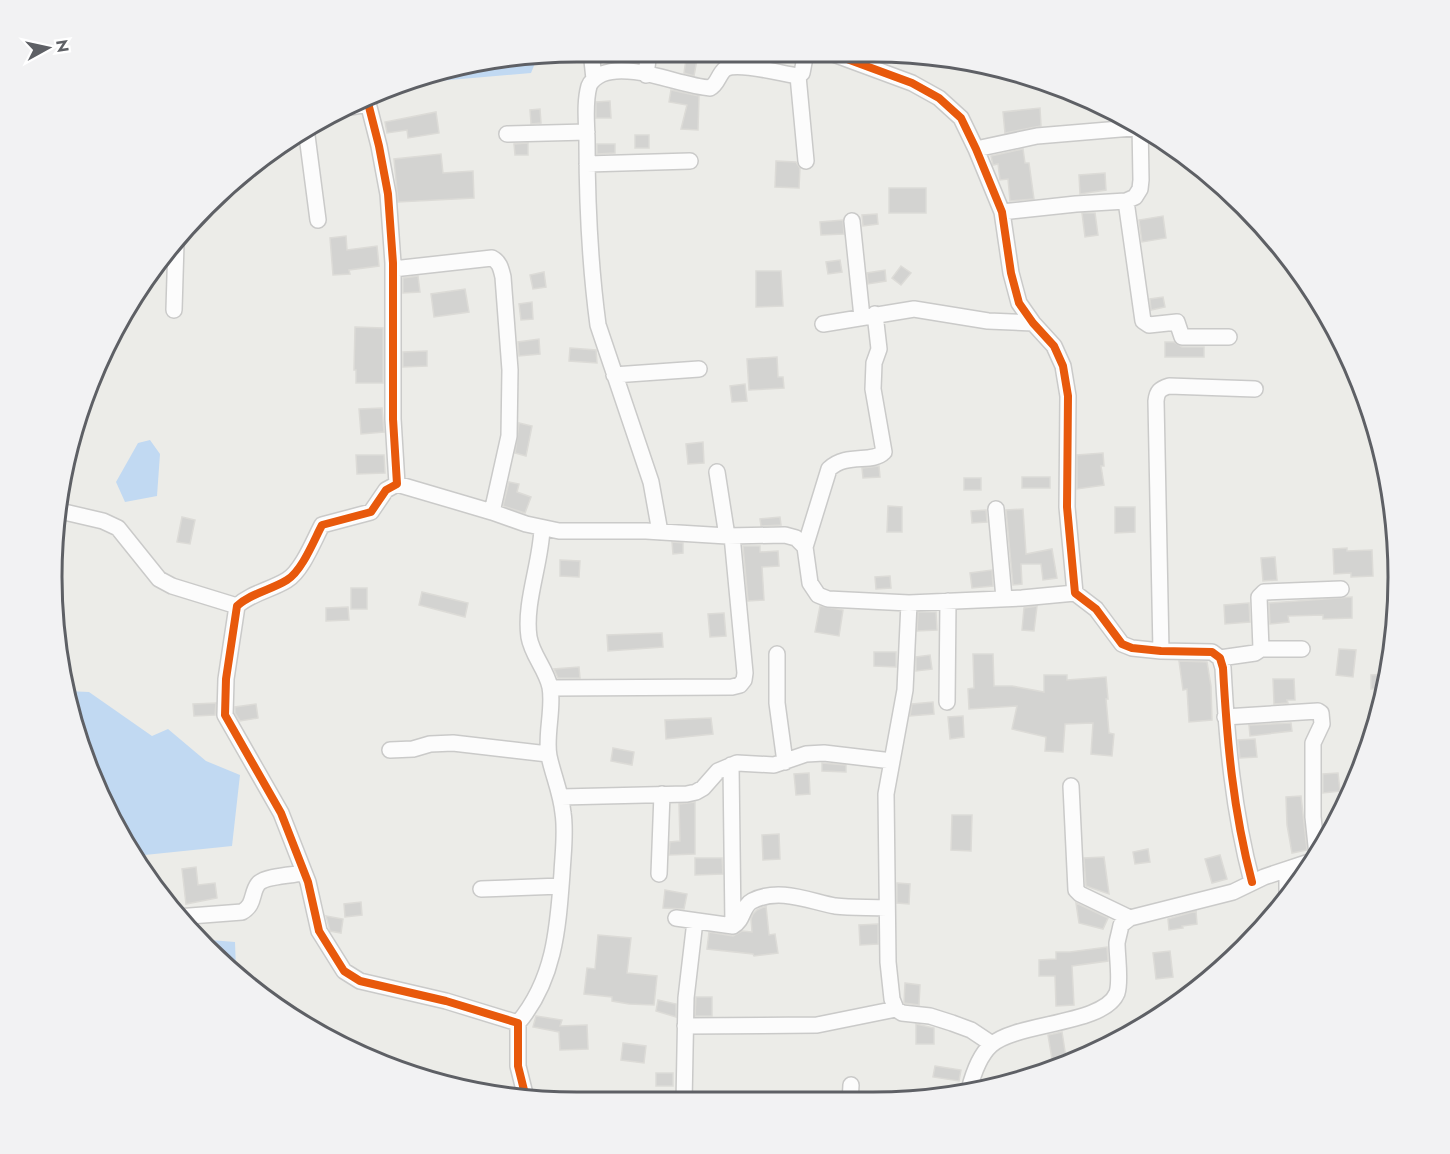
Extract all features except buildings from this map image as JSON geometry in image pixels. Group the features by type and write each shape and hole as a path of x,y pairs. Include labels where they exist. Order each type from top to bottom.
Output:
{"street":[{"path":"592,62 594,79"},
{"path":"646,75 648,62"},
{"path":"798,76 802,73 804,62"},
{"path":"855,62 912,83 939,98 961,118 976,148 1002,212 1019,303 1054,346 1059,355 1066,386 1067,507 1075,593"},
{"path":"660,532 651,482 598,325 587,164 589,84 606,72 615,71 710,88 728,68 746,67 798,76"},
{"path":"798,76 806,161"},
{"path":"369,106 380,146 387,194 393,269 393,419 398,484"},
{"path":"976,148 1037,136 1125,128"},
{"path":"507,134 587,132"},
{"path":"1002,212 1126,201 1135,197 1140,189 1141,137"},
{"path":"307,138 318,220"},
{"path":"587,164 690,161"},
{"path":"1126,201 1143,321 1149,325 1177,322 1182,337 1229,337"},
{"path":"852,221 868,315 879,349 874,363 873,390 884,452 879,456 846,459 829,469 805,547 810,584 822,598 884,603 1075,593 1096,609 1122,644 1132,648 1161,651 1212,652 1220,658 1223,668 1233,797 1252,882"},
{"path":"174,310 176,253"},
{"path":"393,269 492,258 500,265 503,277 510,370 508,436 492,512"},
{"path":"823,324 914,309 988,321 1033,323"},
{"path":"614,375 699,369"},
{"path":"1161,651 1157,392 1161,388 1169,387 1255,389"},
{"path":"550,688 732,687 740,685 744,680 729,536 717,472"},
{"path":"518,1023 446,1001 352,978 344,971 319,932 304,873 281,813 225,715 226,679 237,606 244,600 288,580 298,570 322,525 371,512 386,490 398,484 542,528 559,531 660,532 729,536 785,534 796,538 805,547"},
{"path":"996,509 1004,598"},
{"path":"66,512 103,521 118,528 159,579 172,586 237,606"},
{"path":"524,1089 518,1066 518,1023 537,998 551,962 558,928 564,816 561,797 548,754 550,688 532,648 528,627 541,549 542,528"},
{"path":"1261,649 1259,597 1261,594 1269,591 1341,589"},
{"path":"947,702 948,601"},
{"path":"909,603 905,690 886,794 887,908 892,999 896,1009 902,1013 930,1016 952,1023 970,1030 992,1044"},
{"path":"1220,658 1255,653 1261,649 1302,649"},
{"path":"777,654 777,703 785,762"},
{"path":"1226,717 1318,711 1321,713 1322,724 1313,743 1313,817 1316,841"},
{"path":"390,750 413,749 438,743 548,754"},
{"path":"561,797 696,792 718,771 730,765 774,765 806,754 824,753 892,761"},
{"path":"730,765 733,926"},
{"path":"1071,786 1076,890 1130,918"},
{"path":"659,874 662,794"},
{"path":"971,1083 982,1056 992,1044 1011,1034 1082,1016 1112,1001 1118,992 1118,941 1121,925 1130,918 1233,892 1252,882 1300,865"},
{"path":"1287,870 1287,884"},
{"path":"188,916 242,912 247,909 258,884 267,879 304,873"},
{"path":"481,889 561,886"},
{"path":"676,918 733,926 738,923 747,904 753,900 775,895 836,906 887,908"},
{"path":"684,1092 688,976 695,921"},
{"path":"685,1026 817,1025 896,1009"},
{"path":"851,1085 851,1092"}],"water":[{"path":"535,64 531,73 438,81 476,71"},
{"path":"150,440 160,454 157,496 125,502 116,482 138,443"},
{"path":"74,691 89,692 152,736 168,729 206,761 240,775 232,846 143,855 115,805 101,774 89,743"},
{"path":"210,940 235,942 236,964"}],"cycle path":[{"path":"855,62 912,83 939,98 961,118 1002,212 1011,273 1019,303 1054,346 1063,366 1068,396 1067,507 1075,593 1096,609 1122,644 1132,648 1161,651 1212,652 1220,658 1223,668 1229,749 1236,802 1252,882"},
{"path":"369,106 388,194 393,263 393,419 397,484 386,490 371,512 322,525 303,563 292,576 237,606 226,679 225,715 281,813 308,882 319,931 344,971 360,981 446,1001 518,1023 518,1066 524,1089"}]}
